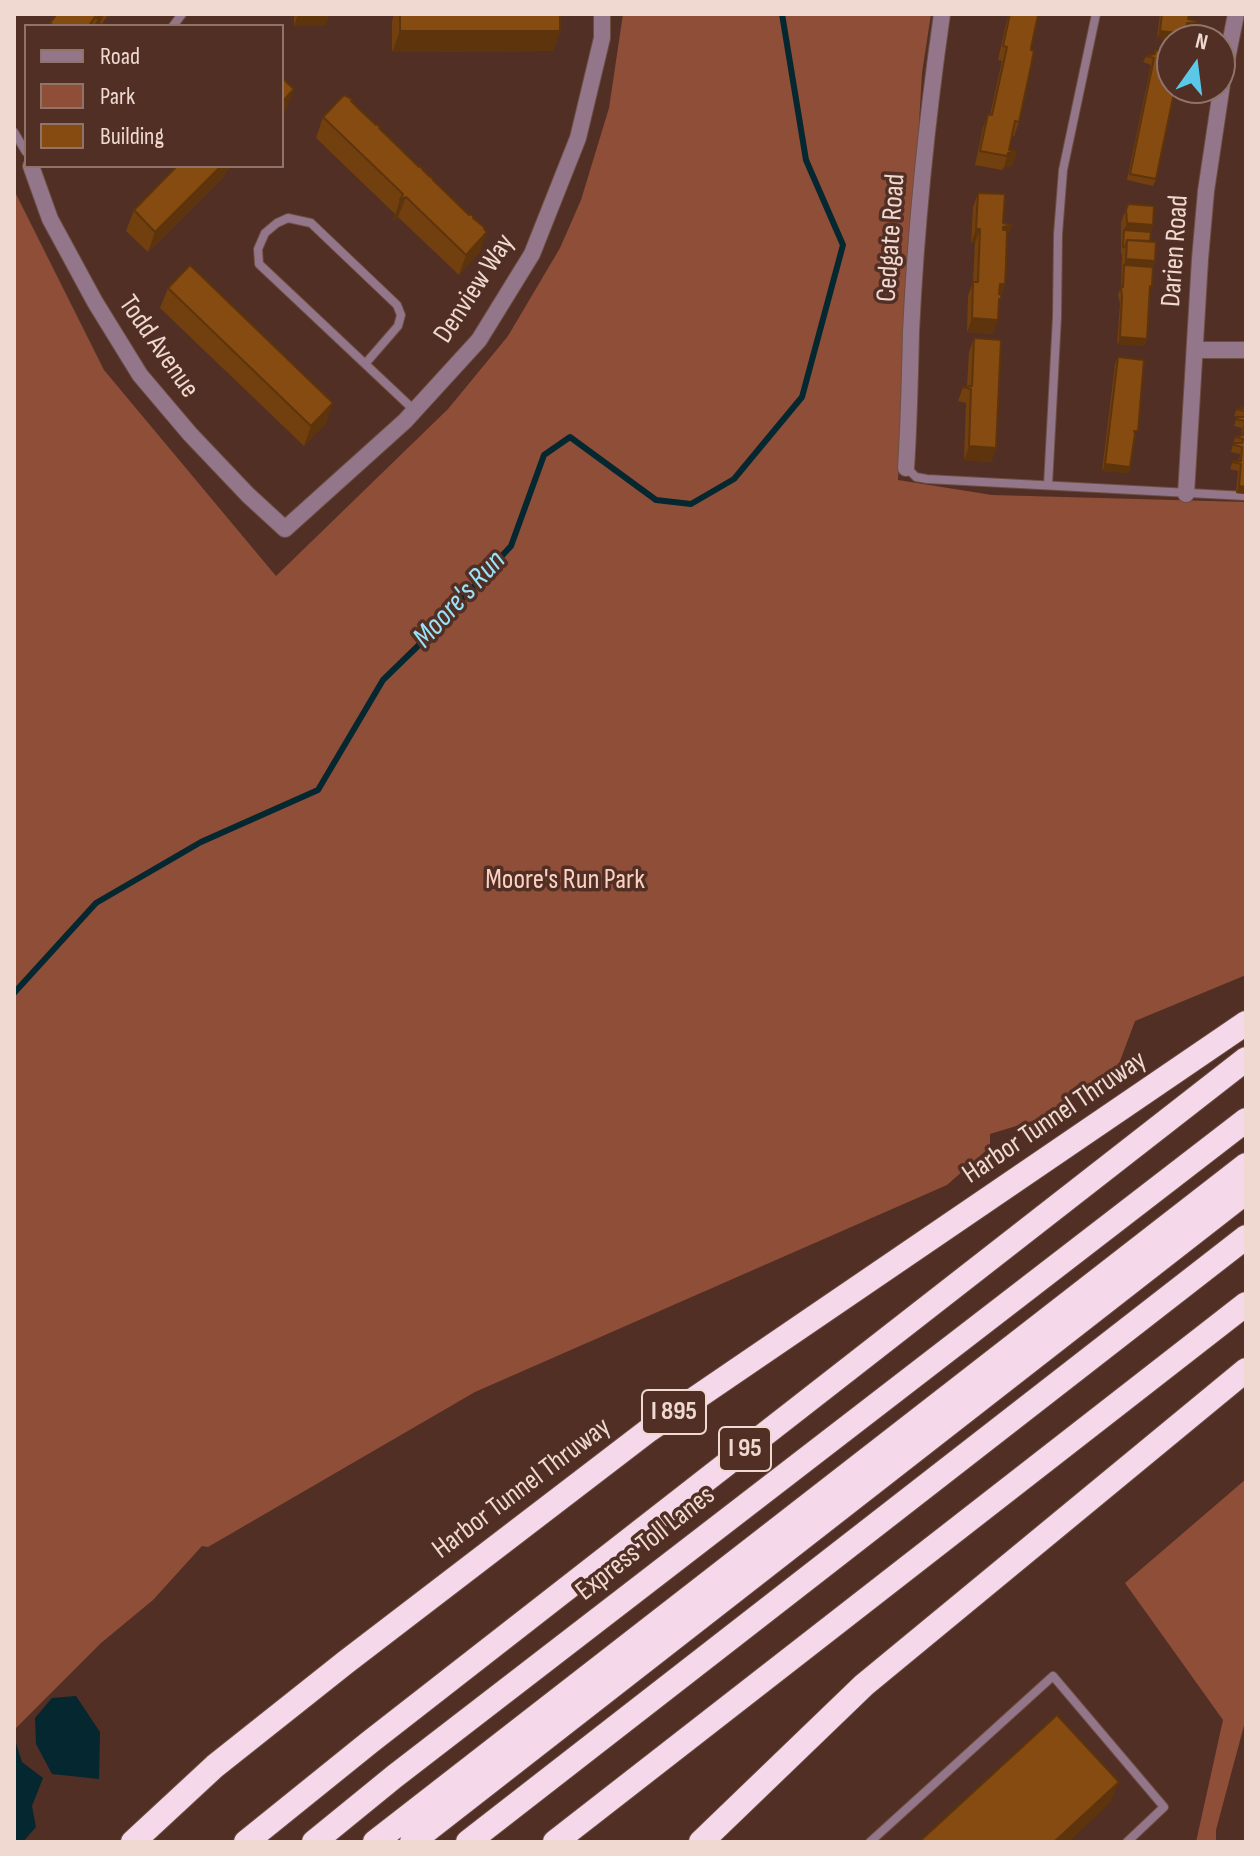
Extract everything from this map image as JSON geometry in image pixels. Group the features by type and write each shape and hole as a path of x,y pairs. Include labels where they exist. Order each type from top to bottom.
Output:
{"highway":[{"name":"Harbor Tunnel Thruway","path":"133,1842 215,1766 649,1430 1246,1023"},
{"name":"I 95","path":"246,1842 382,1732 1246,1059"},
{"name":"Express Toll Lanes","path":"314,1842 395,1776 1246,1120"},
{"path":"412,1842 1246,1165"},
{"path":"375,1842 753,1563 1246,1192"},
{"path":"468,1842 1246,1237"},
{"path":"555,1842 1246,1304"},
{"path":"701,1842 864,1685 1246,1370"}],"street":[{"name":"Denview Way","path":"285,529 414,410 479,340 532,254 578,138 602,38 602,14"},
{"name":"Cedgate Road","path":"906,468 911,331 924,160 942,14"},
{"name":"Darien Road","path":"1186,494 1206,191 1236,14"},
{"name":"Todd Avenue","path":"32,168 50,219 95,302 140,375 190,434 285,529"},
{"path":"1196,350 1246,350"}],"lane":[{"path":"1048,485 1063,170 1096,14"},
{"path":"365,364 398,326 401,315 397,305 311,223 288,218 277,223 265,233 258,249 259,264 365,364 414,410"},
{"path":"906,468 916,477 927,479 1246,496"},
{"path":"870,1842 1053,1676 1164,1807 1127,1842"}],"green space":[{"name":"Moore's Run Park","path":"623,14 931,14 922,73 898,480 992,495 1246,502 1246,975 1135,1021 1117,1069 1039,1119 990,1134 990,1147 947,1185 475,1392 208,1547 202,1546 153,1600 101,1643 14,1730 14,190 104,370 276,576 448,409 508,336 560,248 581,200 609,108"},
{"path":"1246,1479 1246,1718 1216,1830 1216,1842 1196,1842 1223,1720 1125,1583"}],"water":[{"path":"76,1696 100,1732 99,1779 52,1774 36,1744 35,1718 52,1698"},
{"path":"14,1737 22,1762 43,1778 32,1806 36,1827 23,1842 14,1842"}],"building":[{"path":"57,14 100,14 90,24 50,23"},
{"path":"400,14 560,14 560,31 400,31"},
{"path":"1010,14 1038,15 1019,122 1015,121 1009,150 1017,152 1008,153 1007,156 980,151 988,114 992,115 1007,47 1003,46"},
{"path":"1162,14 1189,14 1188,19 1196,21 1187,24 1161,24"},
{"path":"1155,50 1156,104 1172,104 1156,179 1130,174 1154,58 1146,56 1155,54"},
{"path":"284,80 294,89 284,100"},
{"path":"344,95 352,99 485,228 487,232 466,255 406,197 400,200 403,194 323,117"},
{"path":"175,168 219,168 155,232 134,210"},
{"path":"978,193 1005,194 1003,223 1012,225 1003,227 1007,230 1005,284 1000,284 998,320 972,318 973,282 978,282"},
{"path":"1128,204 1154,206 1153,225 1127,223"},
{"path":"1124,230 1151,232 1150,241 1127,240 1123,247"},
{"path":"1127,240 1156,242 1155,261 1126,259"},
{"path":"190,265 333,403 311,426 168,288"},
{"path":"1124,265 1153,267 1147,339 1120,337"},
{"path":"974,338 1001,340 996,448 969,446 971,389 963,387 972,386"},
{"path":"1118,357 1144,360 1138,431 1134,431 1130,467 1105,464"},
{"path":"1237,408 1246,408 1246,487 1239,486 1241,464 1232,462 1241,461 1242,447 1234,443 1242,443 1243,439 1235,437 1243,435 1245,421 1236,419 1245,417 1245,411"},
{"path":"1057,1715 1119,1782 1054,1842 919,1842"}],"waterway":[{"name":"Moore's Run","path":"14,993 96,903 201,842 318,790 383,680 511,546 544,455 570,437 656,500 691,504 734,479 802,397 843,245 806,160 782,14"}]}
